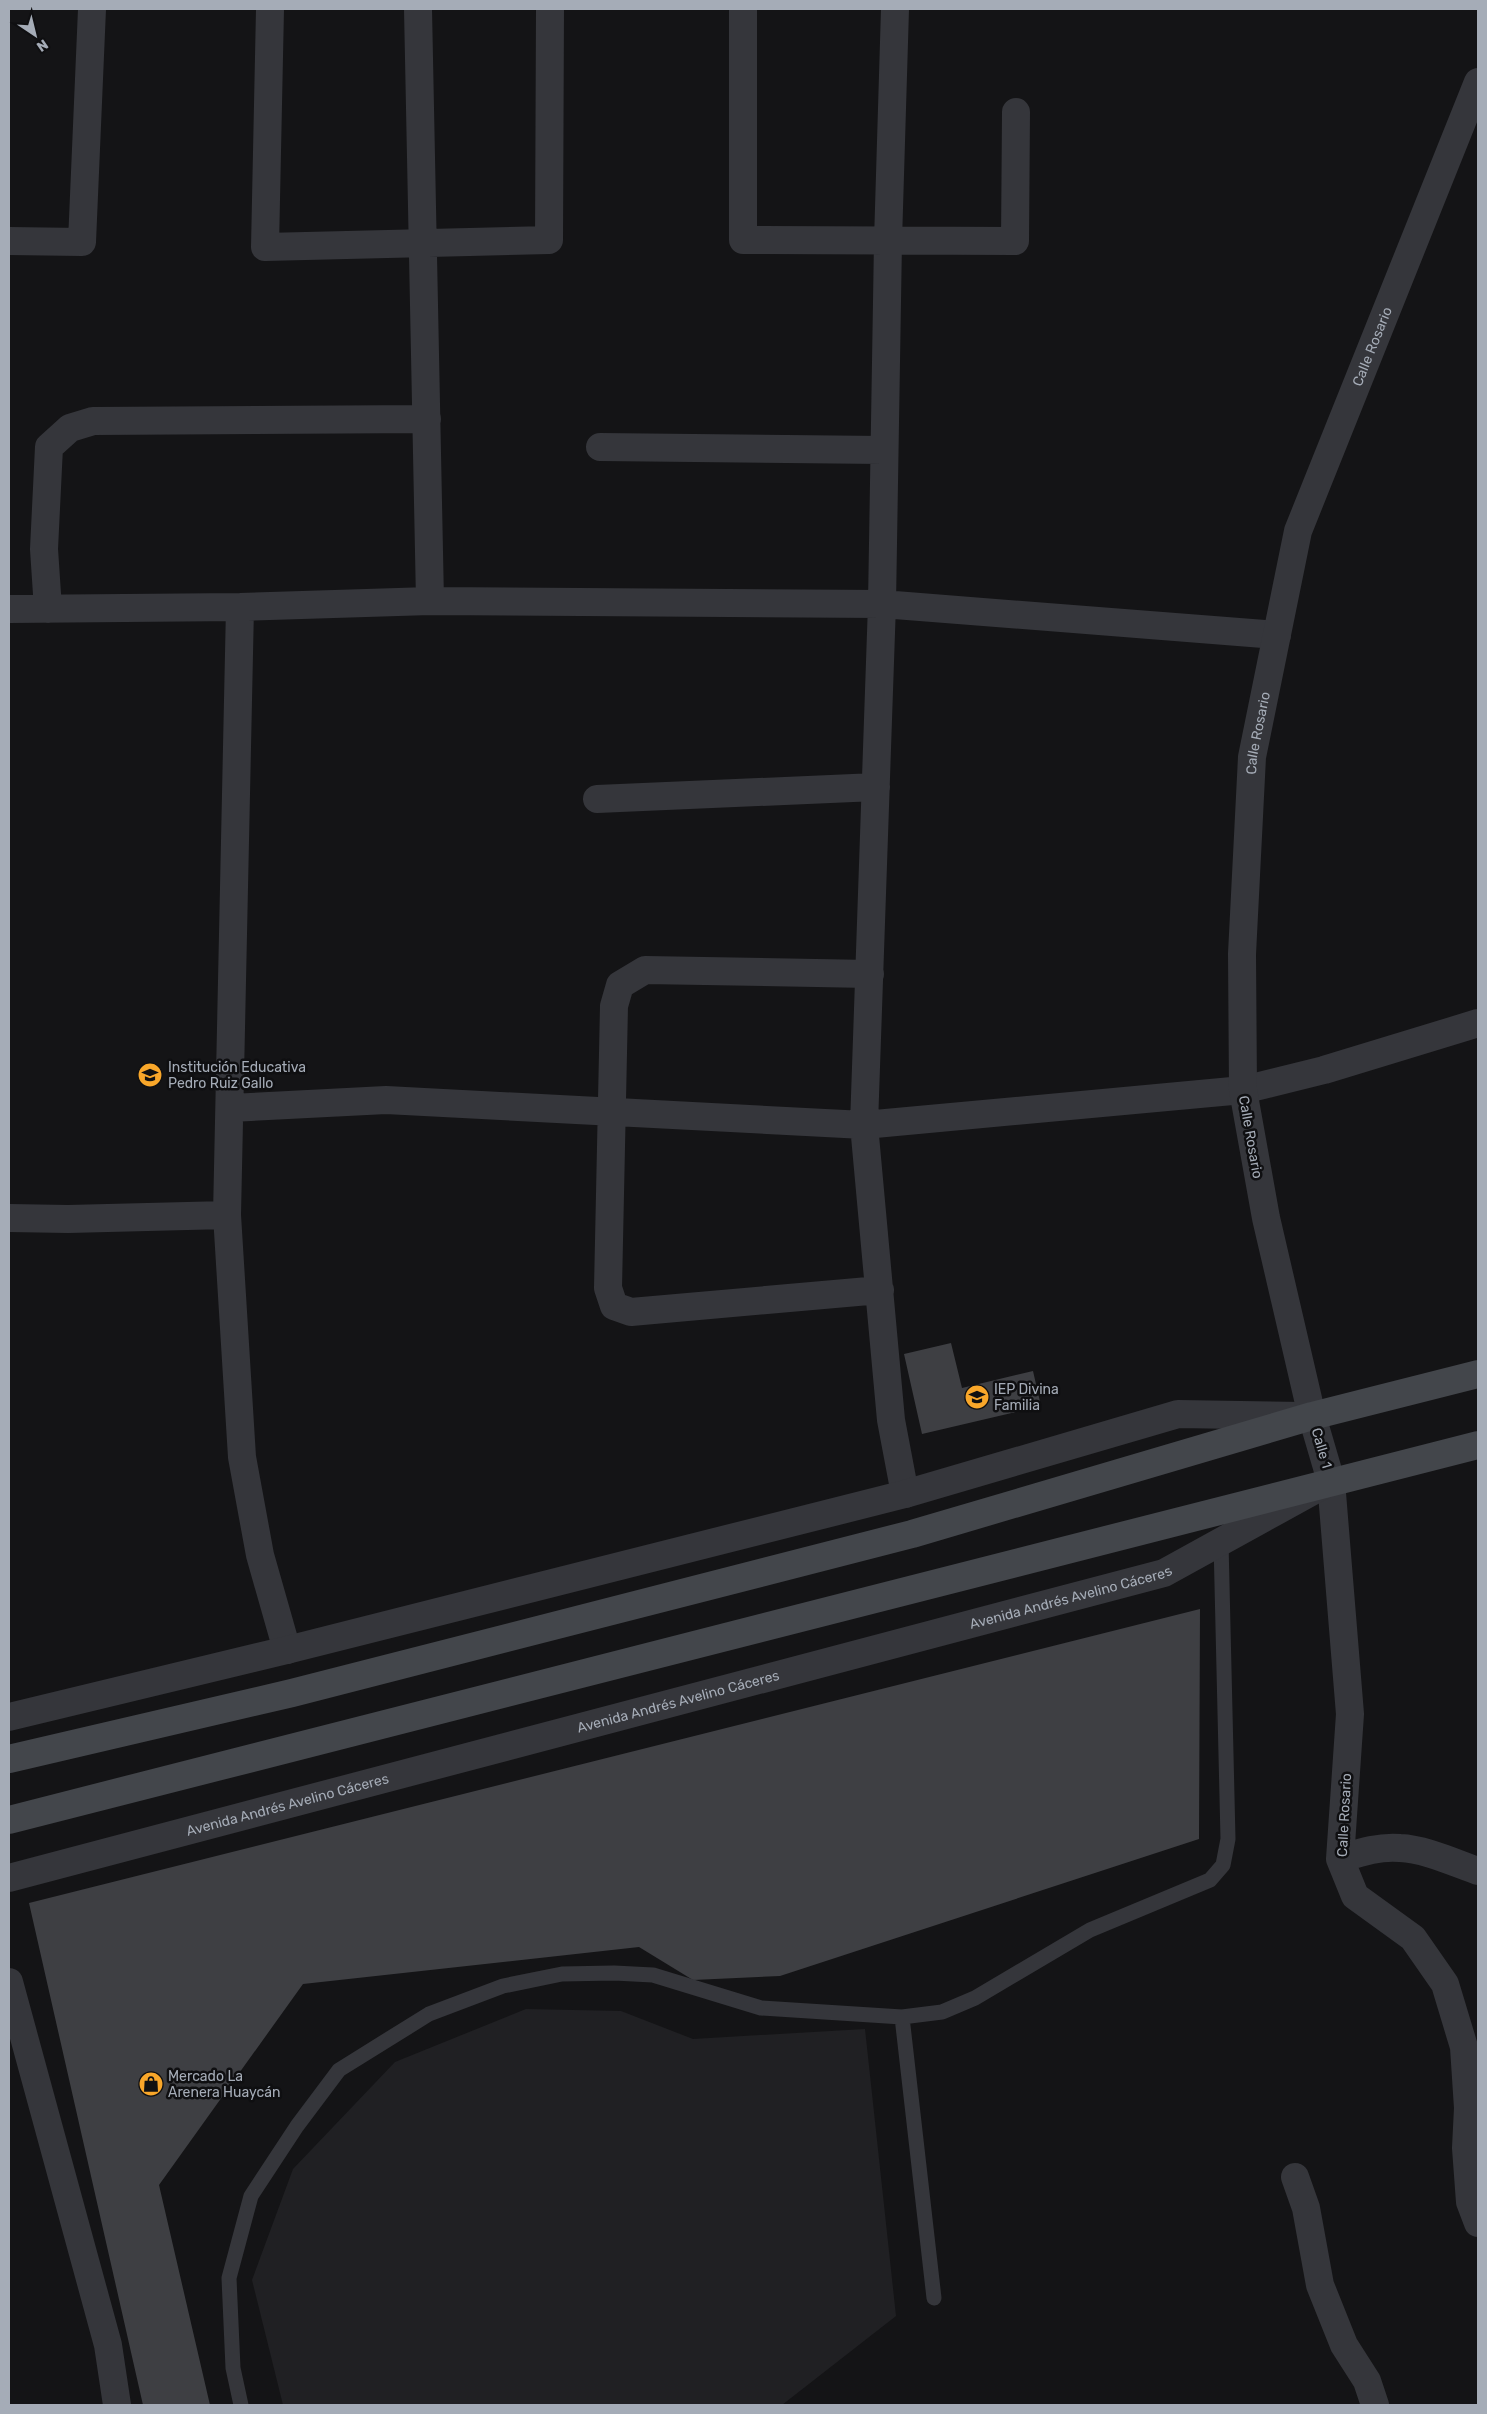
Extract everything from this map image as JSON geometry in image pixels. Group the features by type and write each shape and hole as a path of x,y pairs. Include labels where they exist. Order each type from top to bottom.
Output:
{"main road":[{"path":"9,1759 292,1693 912,1534 1312,1416 1478,1374"},
{"name":"Avenida Andrés Avelino Cáceres","path":"9,1820 1478,1445"}],"street":[{"path":"9,241 82,242 92,9"},
{"path":"270,9 265,246 423,245 549,240 550,9"},
{"path":"418,9 430,601"},
{"path":"743,9 743,240 1015,241 1016,112"},
{"path":"896,9 883,450 882,604 864,1125 892,1420 905,1494"},
{"name":"Calle Rosario","path":"1312,1416 1266,1218 1243,1090 1242,954 1252,757 1298,531 1478,82"},
{"path":"48,609 44,550 49,447 70,428 93,420 426,419"},
{"path":"600,447 883,450"},
{"path":"9,609 240,607 430,601 882,604 1277,635"},
{"path":"240,607 227,1215 242,1457 260,1555 287,1650"},
{"path":"597,799 876,786"},
{"path":"870,974 645,970 620,985 614,1006 610,1113 608,1288 614,1306 631,1312 880,1290"},
{"path":"230,1108 386,1100 864,1125 1243,1090 1324,1070 1478,1023"},
{"path":"9,1218 68,1220 227,1215"},
{"path":"9,1716 287,1650 905,1494 1178,1414 1312,1416"},
{"name":"Calle 1","path":"1312,1416 1332,1481"},
{"name":"Calle Rosario","path":"1332,1481 1350,1714 1340,1859 1355,1896 1413,1938 1445,1984 1464,2047 1468,2108 1466,2148 1470,2202 1478,2223"},
{"name":"Avenida Andrés Avelino Cáceres","path":"9,1878 1164,1573 1332,1481"},
{"path":"1340,1859 1367,1850 1401,1848 1438,1857 1478,1871"},
{"path":"9,1982 17,2042 108,2345 117,2405"},
{"path":"1295,2177 1306,2208 1320,2285 1344,2345 1367,2382 1375,2405"}],"lane":[{"path":"241,2405 233,2368 229,2278 251,2196 296,2126 339,2070 429,2014 503,1986 562,1974 653,1975 761,2008 902,2017 942,2012 974,1998 1090,1930 1210,1880 1224,1865 1228,1839 1221,1542"},
{"path":"902,2017 934,2298"}],"shaded area":[{"path":"526,2009 621,2011 693,2039 865,2029 896,2316 782,2405 283,2405 252,2280 293,2169 395,2062"}],"building":[{"name":"IEP Divina Familia","path":"951,1343 962,1388 1033,1371 1041,1406 922,1434 904,1354"},
{"name":"Mercado La Arenera Huaycán","path":"1200,1609 1199,1839 780,1976 693,1980 639,1947 303,1984 159,2185 210,2405 143,2405 29,1903"}],"place":[{"name":"Institución Educativa Pedro Ruiz Gallo","path":"150,1075"},
{"name":"IEP Divina Familia","path":"977,1397"},
{"name":"Mercado La Arenera Huaycán","path":"151,2084"}]}
